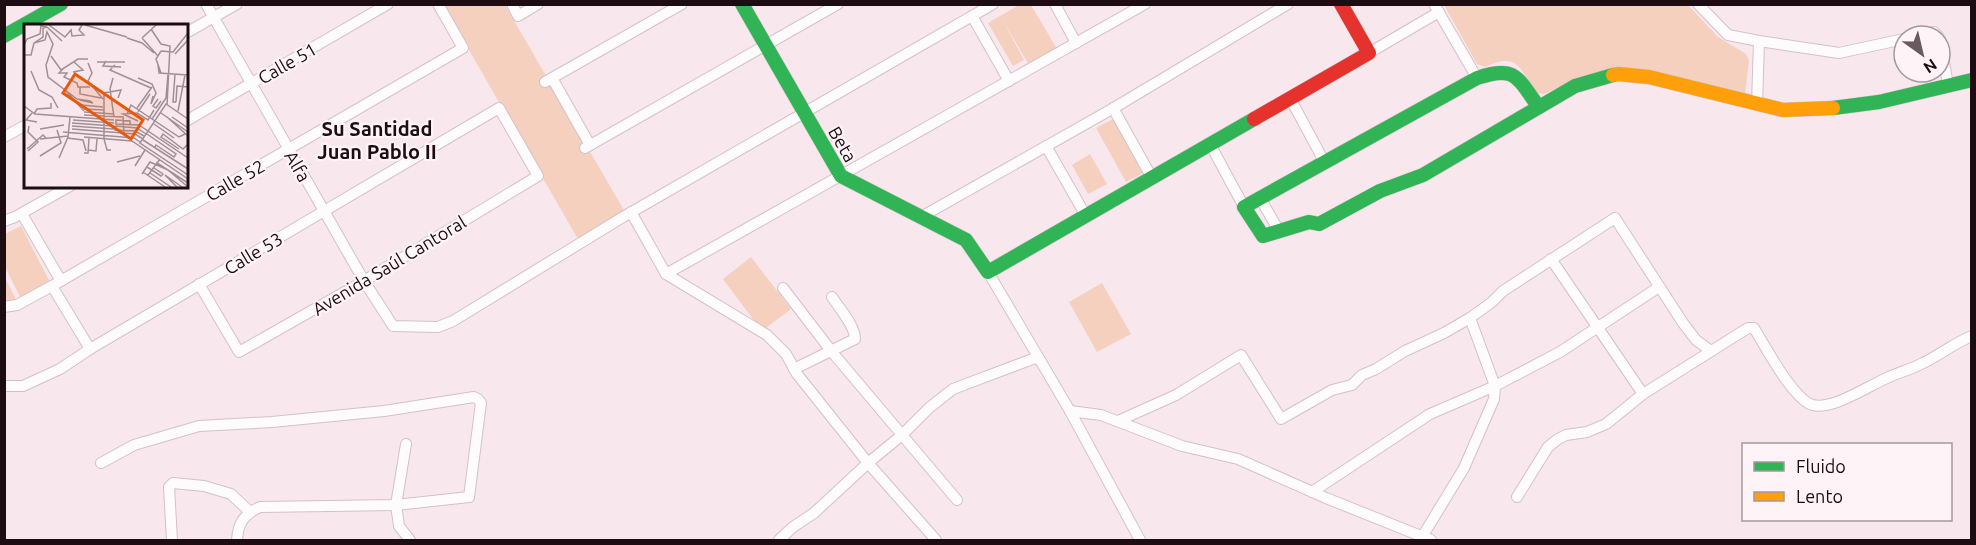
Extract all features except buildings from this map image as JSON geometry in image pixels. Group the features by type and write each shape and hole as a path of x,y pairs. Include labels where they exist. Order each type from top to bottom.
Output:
{"street":[{"path":"25,24 61,4"},
{"name":"Alfa","path":"206,4 364,281 393,326 438,327 453,321 631,212"},
{"path":"188,32 237,4"},
{"name":"Calle 51","path":"188,120 388,4"},
{"name":"Calle 52","path":"4,307 17,305 56,284 463,48 438,4"},
{"path":"512,4 518,16 538,4"},
{"path":"682,4 549,80 587,147 838,4"},
{"name":"Beta","path":"742,4 841,176 966,240 988,272"},
{"path":"936,540 868,463 794,369 786,354 767,335 666,274 631,212 993,4"},
{"path":"1055,4 1076,43"},
{"path":"666,274 1144,4"},
{"path":"921,217 1113,108 1288,4"},
{"path":"1341,4 1369,53"},
{"path":"1698,4 1728,35 1839,53 1892,42"},
{"path":"1140,540 1070,411 988,272 1369,53 1437,8 1477,78"},
{"path":"972,16 1009,81"},
{"path":"4,36 24,25"},
{"path":"1757,104 1759,41"},
{"path":"1244,207 1477,78 1496,71 1509,72 1515,76 1538,106"},
{"path":"1210,144 1261,236 1309,222 1319,224 1380,191 1423,175 1575,86 1618,74 1649,77 1783,110 1829,109 1879,102 1971,80"},
{"path":"1290,98 1325,163"},
{"name":"Calle 53","path":"4,386 23,386 60,369 90,349 499,108 538,176"},
{"path":"1113,108 1152,178"},
{"path":"4,137 24,126"},
{"path":"1046,146 1086,216"},
{"name":"Avenida Saúl Cantoral","path":"200,284 239,352 364,281 538,176"},
{"path":"4,221 22,214 67,188"},
{"path":"1260,198 1279,231"},
{"path":"22,214 90,349"},
{"path":"1118,421 1176,395 1241,355 1281,419 1332,390 1352,385 1362,375 1470,318 1503,291 1615,218 1683,323 1696,340 1711,351"},
{"path":"1551,259 1643,394"},
{"path":"1312,492 1430,414 1495,386 1560,352 1659,287"},
{"path":"783,288 832,352 957,500"},
{"path":"794,369 832,352 856,337 832,297"},
{"path":"1070,411 1101,415 1182,446 1238,459 1426,539 1464,468 1494,399 1495,386 1470,318"},
{"path":"1517,497 1548,447 1558,439 1566,435 1587,432 1606,424 1643,394 1748,328 1754,328 1785,379 1808,403 1818,406 1854,397 1888,377 1925,363 1971,336"},
{"path":"779,540 793,526 814,513 953,389 1038,357"},
{"path":"101,463 134,445 199,426 362,413 478,399 481,407 469,497 396,505 260,507 240,521 237,540"},
{"path":"406,444 396,505 399,526 410,540"},
{"path":"172,540 169,488 173,483 204,486 231,494 250,512"}],"shaded area":[{"path":"443,5 505,5 625,212 578,239"},
{"path":"1019,5 1031,5 1057,49 1029,65 1002,19 1024,60 1013,66 988,23"},
{"path":"1444,5 1688,5 1718,37 1746,54 1749,60 1745,94 1679,77 1579,78 1544,94 1536,93 1521,69 1511,62 1504,61 1485,67 1477,64"},
{"path":"1115,118 1145,172 1126,182 1096,128"},
{"path":"1090,154 1107,184 1088,194 1072,165"},
{"path":"21,226 51,284 21,299 5,267 5,234"},
{"path":"751,257 791,309 762,331 723,279"},
{"path":"5,278 18,303 5,304"},
{"path":"1102,283 1131,334 1097,352 1069,302"}],"traffic: fast":[{"path":"25,24 61,4"},
{"path":"742,4 841,176 966,240 988,272 1254,119"},
{"path":"4,36 24,25"},
{"path":"1538,106 1514,76 1500,73 1477,78 1244,207 1263,236 1309,222 1319,224 1380,191 1423,175 1575,86 1613,75"},
{"path":"1833,108 1879,102 1972,80"}],"traffic: slow":[{"path":"1613,75 1649,77 1783,110 1833,108"}],"traffic: jam":[{"path":"1254,119 1369,53 1341,4"}],"district":[{"name":"Su Santidad Juan Pablo II","path":"377,140"}]}
